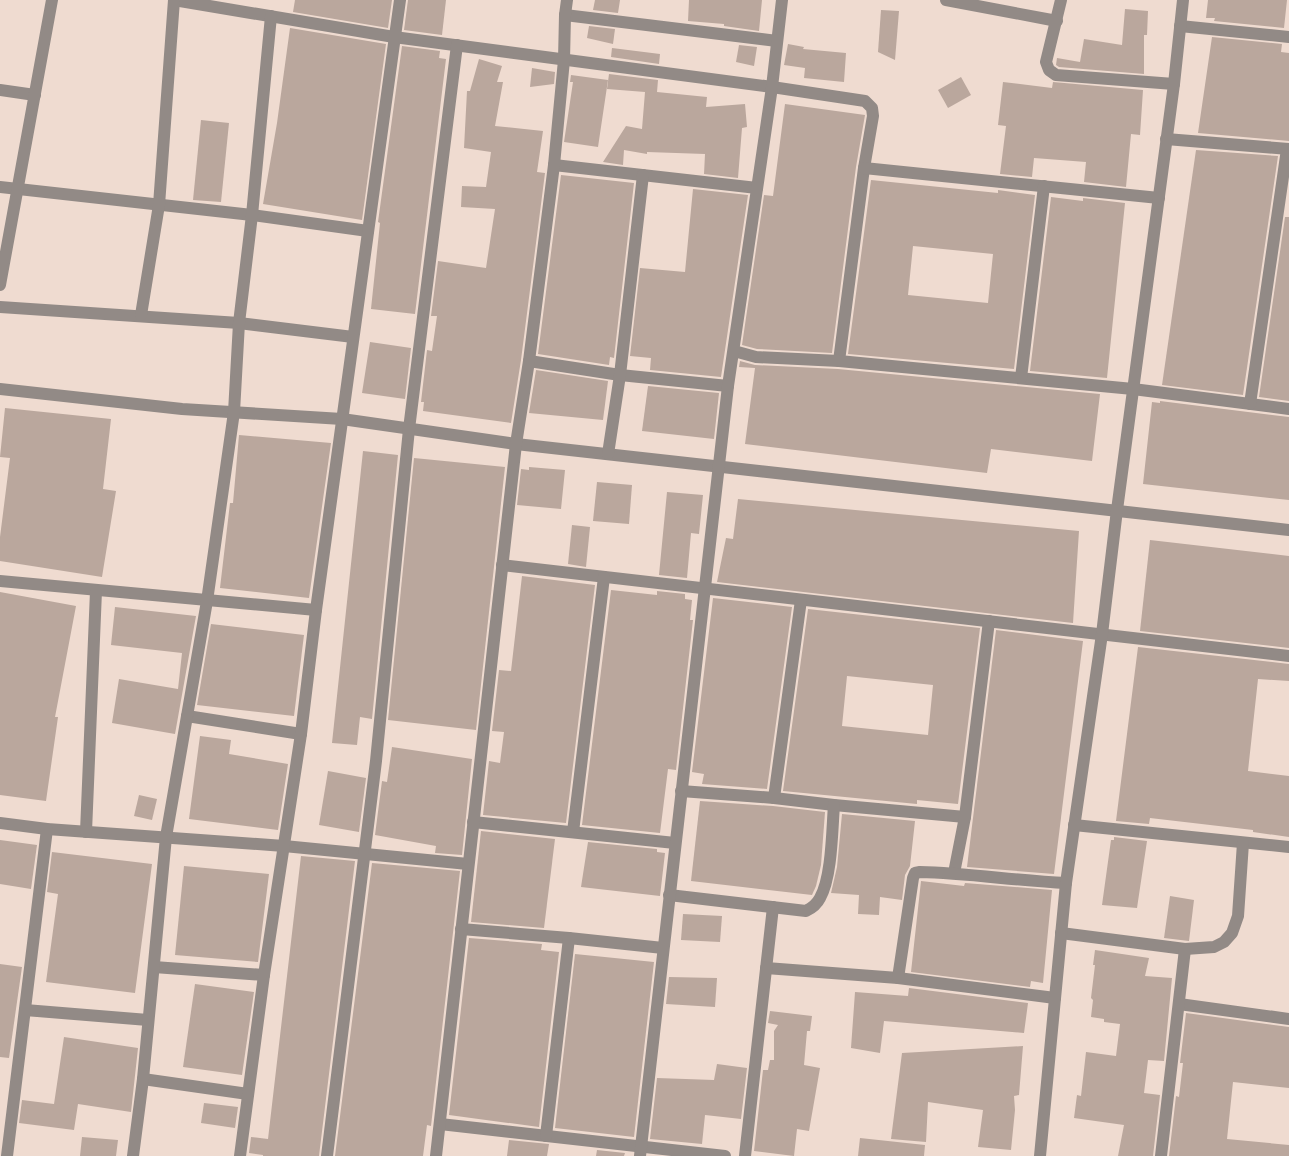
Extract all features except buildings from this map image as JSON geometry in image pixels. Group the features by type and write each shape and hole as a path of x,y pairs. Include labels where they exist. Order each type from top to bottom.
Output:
{"street":[{"path":"0,285 52,0"},
{"path":"141,316 158,205 174,0 394,37 772,86 865,101 872,108 873,116 864,168 839,361"},
{"path":"240,1156 264,975 301,734 316,610 400,0"},
{"path":"436,1156 516,444 529,361 554,165 564,60 567,0"},
{"path":"641,1151 728,386 772,86 782,0"},
{"path":"946,0 1057,21"},
{"path":"1060,0 1057,21 1046,62 1049,70 1056,75 1174,84"},
{"path":"1040,1156 1066,883 1102,634 1174,84 1183,0"},
{"path":"133,1156 143,1079 166,837 207,601 234,412 239,323 252,214 271,16"},
{"path":"565,16 777,41"},
{"path":"1180,26 1289,35"},
{"path":"327,1156 376,761 409,428 457,45"},
{"path":"0,90 35,95"},
{"path":"1166,139 1288,149 1250,404"},
{"path":"554,165 757,188"},
{"path":"864,168 1159,198"},
{"path":"608,454 620,375 643,175"},
{"path":"1021,378 1044,186"},
{"path":"0,187 252,214 368,231"},
{"path":"0,307 239,323 353,337"},
{"path":"734,351 756,357 839,361 1021,378 1133,389 1289,409"},
{"path":"529,361 620,375 728,386"},
{"path":"0,389 182,409 342,419 516,444 1289,530"},
{"path":"502,565 1289,656"},
{"path":"573,832 604,577"},
{"path":"0,581 316,610"},
{"path":"86,832 96,591"},
{"path":"774,798 801,600"},
{"path":"954,873 965,817 989,621"},
{"path":"187,716 301,734"},
{"path":"681,791 774,798 965,817"},
{"path":"669,895 806,911 814,907 824,890 828,871 834,805"},
{"path":"473,822 675,843"},
{"path":"0,823 47,829 284,846 468,864"},
{"path":"1074,825 1289,847"},
{"path":"7,1156 47,829"},
{"path":"1061,933 1185,949 1214,947 1224,942 1232,933 1238,916 1243,843"},
{"path":"898,978 915,874 920,872 954,873 1020,881 1066,883"},
{"path":"745,1156 773,907"},
{"path":"461,929 663,948"},
{"path":"546,1136 569,938"},
{"path":"1161,1156 1185,949"},
{"path":"154,967 264,975"},
{"path":"766,968 898,978 1055,998"},
{"path":"1179,1004 1289,1019"},
{"path":"25,1010 148,1020"},
{"path":"143,1079 248,1094"},
{"path":"440,1124 546,1136 641,1151 725,1156"}]}
